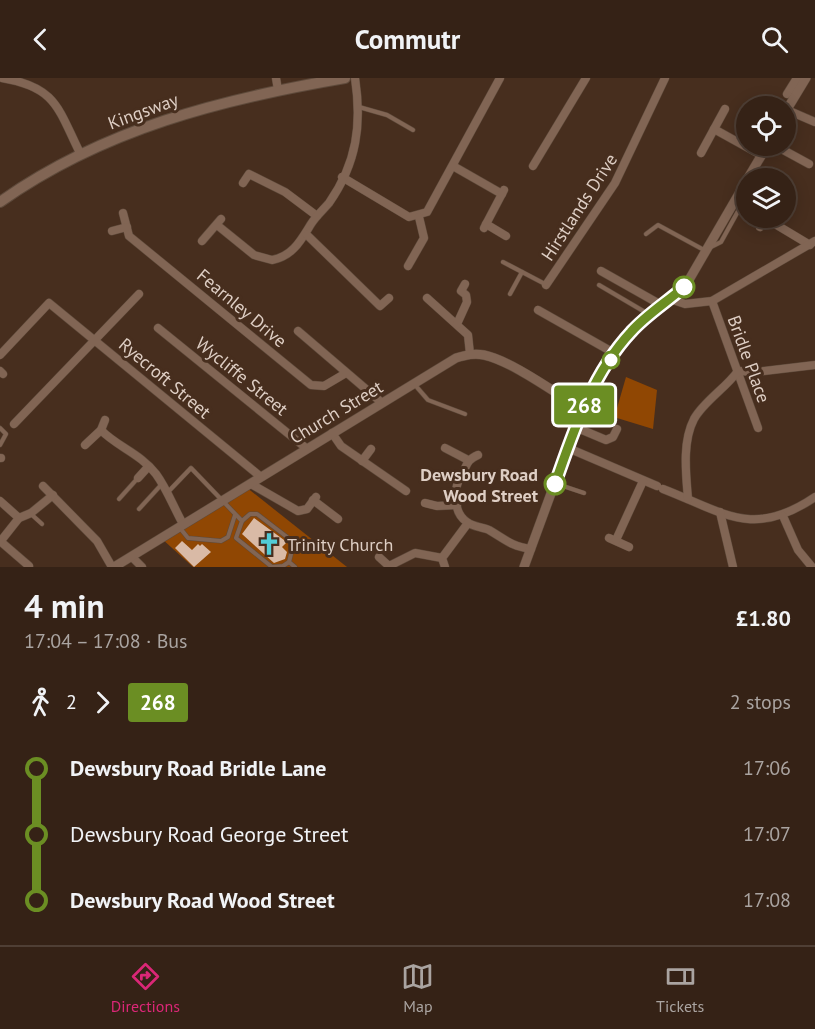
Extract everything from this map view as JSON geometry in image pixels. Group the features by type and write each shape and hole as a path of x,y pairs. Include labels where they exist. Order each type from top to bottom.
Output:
{"main road":[{"name":"Kingsway","path":"0,202 27,182 118,136 180,114 278,90 345,78"}],"street":[{"path":"0,84 2,78 30,84 45,91 56,106 81,155"},
{"path":"276,78 278,90"},
{"path":"202,241 219,222 254,255 272,260 290,252 307,235 317,216 330,201 357,139 359,107 355,78"},
{"path":"342,177 404,215 419,217 430,209 500,78"},
{"path":"533,166 586,78"},
{"name":"Hirstlands Drive","path":"546,285 615,183 665,78"},
{"path":"787,94 797,78"},
{"path":"795,96 806,78"},
{"path":"701,153 725,110"},
{"path":"796,115 815,123"},
{"path":"714,129 736,141"},
{"path":"794,156 809,164"},
{"path":"453,166 503,192 485,226 506,236"},
{"path":"243,183 249,174 285,192 317,216"},
{"path":"524,567 582,409 614,353 632,331 686,285 736,201"},
{"name":"Fearnley Drive","path":"123,213 129,236 312,385 324,386 346,373"},
{"path":"408,266 424,238 419,217"},
{"path":"112,231 128,227"},
{"path":"784,228 812,243"},
{"path":"307,235 380,306 389,298"},
{"path":"601,271 666,303 685,304 712,301 812,243"},
{"path":"457,324 467,302 466,295 461,291 465,284"},
{"path":"15,424 139,294"},
{"path":"427,298 470,338 470,354 484,355 502,362 582,409"},
{"name":"Bridle Place","path":"712,301 758,428"},
{"name":"Ryecroft Street","path":"0,356 49,303 261,477"},
{"path":"538,310 614,353"},
{"name":"Wycliffe Street","path":"158,328 306,448"},
{"path":"298,331 381,402"},
{"name":"Church Street","path":"113,567 220,501 252,484 381,402 456,358 470,354"},
{"path":"688,499 687,450 694,419 727,386 738,371 756,372 815,365"},
{"path":"86,444 100,430 105,420"},
{"path":"575,427 606,440 613,437 616,429"},
{"path":"100,430 113,441 122,443 148,467 161,485 181,526"},
{"path":"332,433 341,446 406,491"},
{"path":"362,461 371,448"},
{"path":"445,448 468,460"},
{"path":"568,448 603,461 643,481 738,518 758,520 783,516 815,497"},
{"path":"478,455 468,460 456,486 457,506 468,523 488,530 508,544 531,549"},
{"path":"138,478 148,467"},
{"path":"628,547 613,539 643,481"},
{"path":"252,484 298,511 307,510 315,498 335,517 339,507"},
{"path":"43,486 97,541 113,567"},
{"path":"29,566 0,542 19,518 31,513 53,495"},
{"path":"0,501 19,518"},
{"path":"425,503 437,506 457,506"},
{"path":"720,512 733,567"},
{"path":"783,516 792,540 809,566"},
{"path":"442,558 468,523"},
{"path":"379,557 390,566 415,553 442,558"},
{"path":"132,556 142,567"},
{"path":"442,558 445,567"}],"lane":[{"path":"359,107 387,115 413,130"},
{"path":"646,234 658,225 708,250 721,242 736,215"},
{"path":"503,262 546,285"},
{"path":"510,294 522,272"},
{"path":"599,285 650,315"},
{"path":"414,384 428,400 465,414"},
{"path":"0,428 6,434 0,445"},
{"path":"166,494 191,468 220,501 242,521"},
{"path":"119,499 138,478"},
{"path":"555,484 585,493"},
{"path":"139,509 161,485"},
{"path":"31,513 42,524"},
{"path":"250,514 256,514 287,537 293,546 289,562 272,567 236,538 242,521 250,514"},
{"path":"181,526 188,538 221,540 228,537 235,515"},
{"path":"289,562 295,567"}],"shaded area":[{"path":"626,377 657,390 653,429 617,418 615,415"},
{"path":"246,487 347,567 193,567 161,538"}],"building":[{"name":"Trinity Church","path":"254,518 284,540 286,543 282,547 287,552 285,559 274,563 242,534"},
{"path":"182,541 192,550 198,544 200,546 202,544 211,552 194,567 175,548"}],"bus line":[{"name":"268","path":"555,484 582,409 614,353 632,331 684,287"}],"place":[{"name":"Dewsbury Road Wood Street","path":"555,484"},
{"name":"Trinity Church","path":"269,544"}]}
